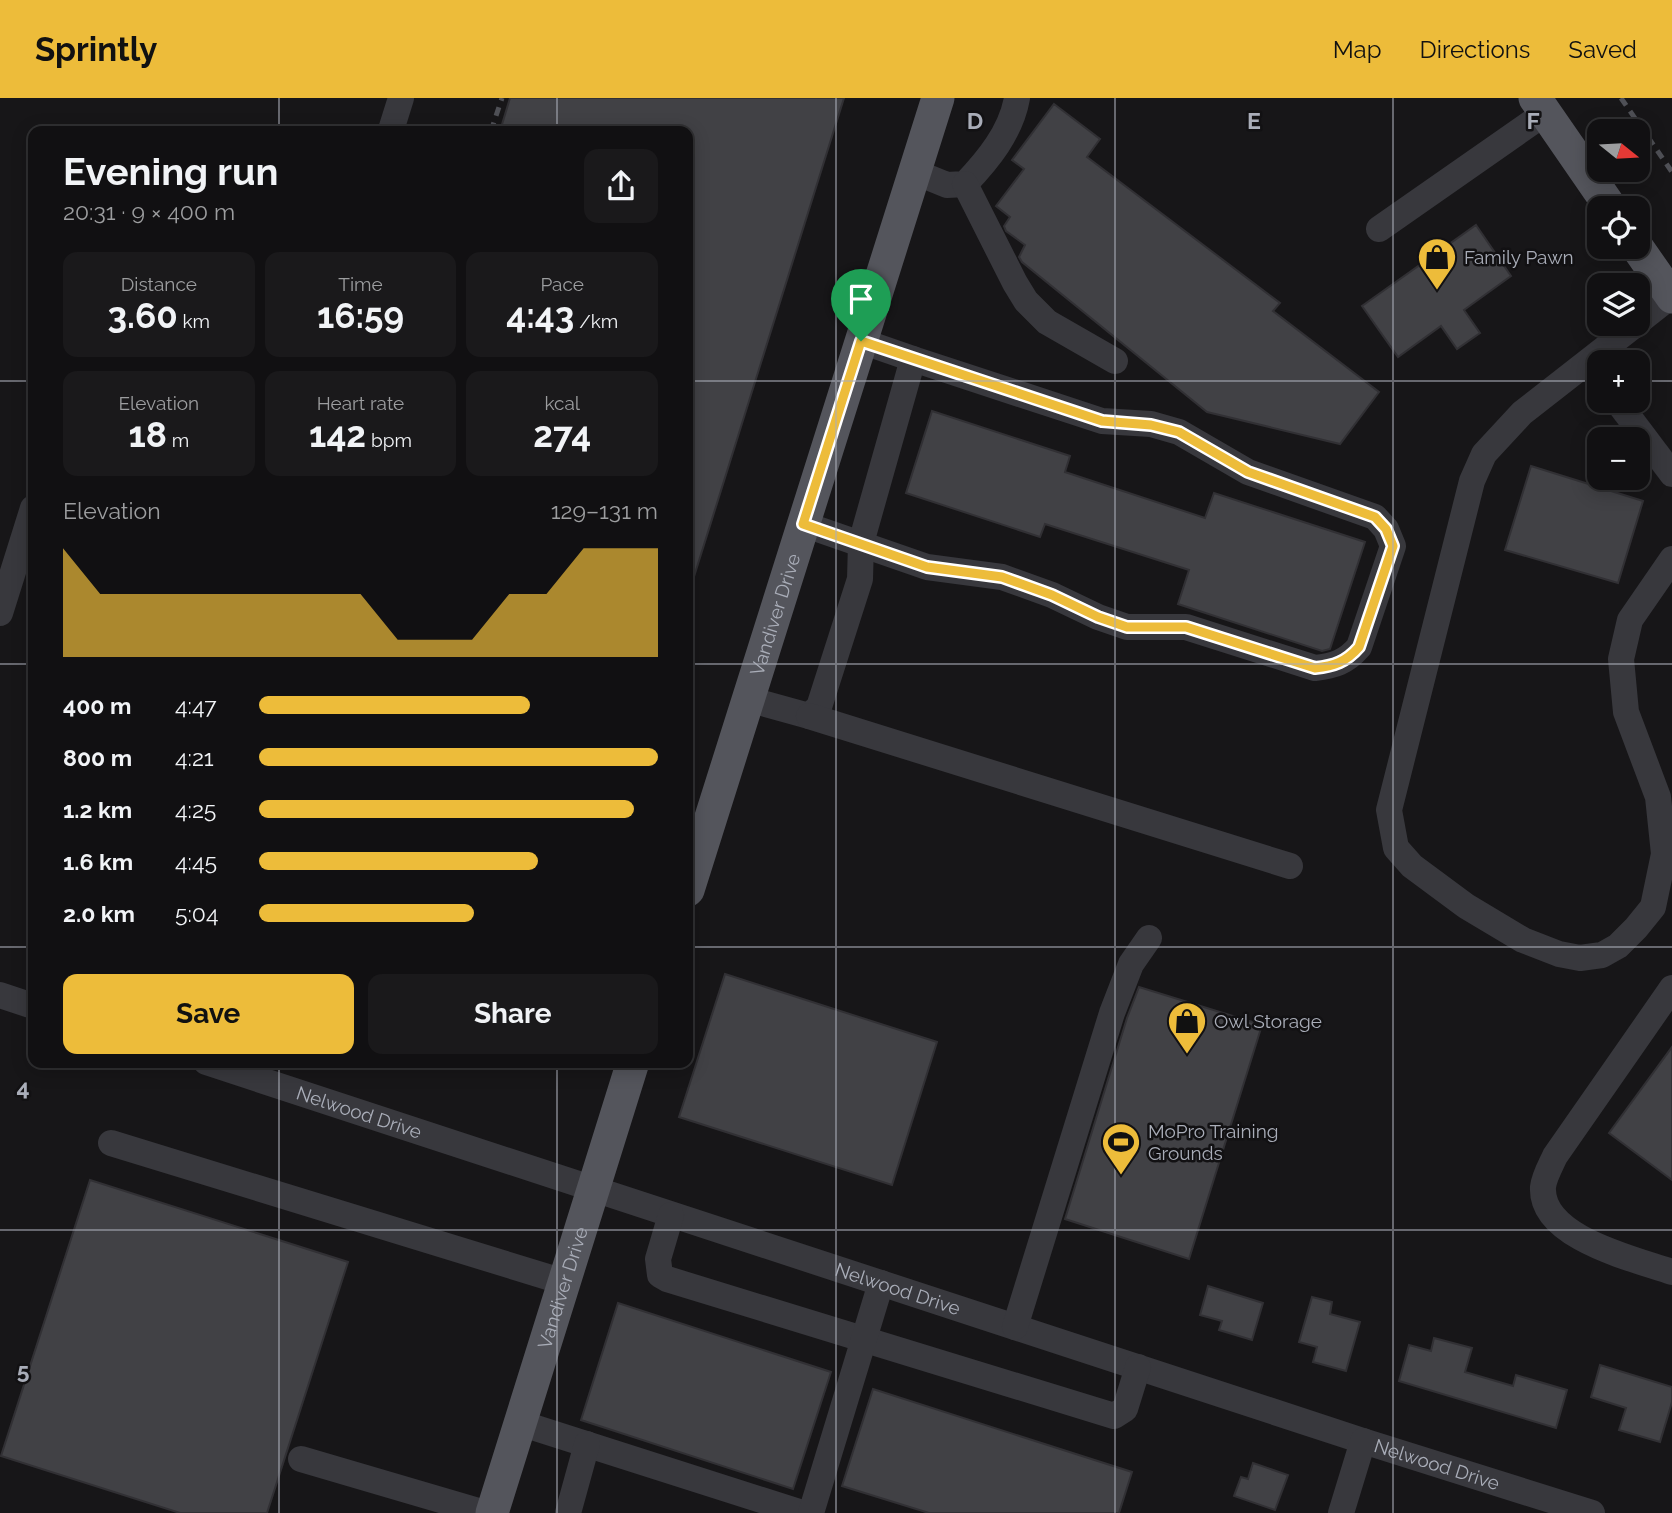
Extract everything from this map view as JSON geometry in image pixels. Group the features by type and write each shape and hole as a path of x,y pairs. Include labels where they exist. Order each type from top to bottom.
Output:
{"main road":[{"name":"Vandiver Drive","path":"693,874 938,98"},
{"path":"1540,106 1603,196"},
{"path":"1645,259 1672,297"},
{"name":"Vandiver Drive","path":"492,1513 631,1068"}],"street":[{"path":"392,126 401,98"},
{"path":"915,172 947,185 964,184 1000,140 1014,116 1017,98"},
{"path":"1379,229 1540,106"},
{"path":"964,184 1026,301 1047,323 1115,361"},
{"path":"1650,313 1672,297"},
{"path":"1612,350 1625,336"},
{"path":"803,524 927,567 1002,577 1127,627 1186,627 1315,668 1332,666 1348,659 1359,647 1393,546 1386,529 1375,517 1248,472 1179,432 1151,425 1102,421 861,341"},
{"path":"809,716 818,707 860,579 861,543 913,359"},
{"path":"1587,373 1522,413 1484,454 1472,481 1389,810 1396,848 1412,866 1466,906 1523,940 1559,954 1580,958 1602,955 1618,946 1653,907 1664,854 1658,797 1626,712 1621,659 1630,620 1672,559"},
{"path":"1626,413 1672,474"},
{"path":"0,613 28,524"},
{"path":"748,699 1290,866"},
{"path":"1015,1327 1112,1013 1131,964 1149,938"},
{"path":"1672,988 1555,1156 1543,1186 1547,1209 1565,1229 1602,1248 1672,1272"},
{"path":"0,995 28,1004"},
{"name":"Nelwood Drive","path":"224,1068 1363,1441 1592,1513"},
{"path":"111,1143 564,1282"},
{"path":"671,1214 658,1259 660,1275 667,1279 1114,1416 1125,1409 1138,1367"},
{"path":"811,1513 881,1283"},
{"path":"520,1423 771,1508 802,1513"},
{"path":"1341,1513 1363,1441"},
{"path":"568,1513 587,1444"},
{"path":"301,1459 485,1513"}],"building":[{"path":"510,98 844,98 693,580 693,126 502,126"},
{"path":"1054,104 1100,139 1087,157 1280,303 1273,311 1379,392 1340,444 1207,412 1022,262 1019,257 1025,245 1006,231 1004,226 1010,217 996,206 1024,169 1012,160"},
{"name":"Family Pawn","path":"1476,225 1511,276 1464,310 1480,333 1457,349 1441,326 1398,357 1362,306"},
{"path":"932,411 1070,456 1065,472 1205,518 1214,493 1365,542 1330,649 1322,651 1178,604 1189,570 1045,524 1040,537 906,493"},
{"path":"1531,466 1587,484 1587,490 1608,490 1643,501 1618,583 1505,550"},
{"path":"725,974 937,1042 892,1185 679,1117"},
{"path":"1139,987 1262,1025 1189,1259 1065,1219"},
{"path":"1672,1047 1672,1180 1609,1133"},
{"path":"90,1180 348,1262 267,1513 180,1513 1,1456"},
{"path":"1208,1286 1263,1303 1252,1340 1219,1330 1222,1321 1200,1315"},
{"path":"1312,1297 1332,1302 1330,1314 1360,1322 1346,1371 1313,1362 1317,1347 1299,1342"},
{"path":"618,1303 831,1372 793,1489 581,1420"},
{"path":"1434,1338 1472,1348 1465,1372 1513,1386 1516,1375 1567,1390 1556,1428 1399,1381 1409,1345 1431,1351"},
{"path":"1600,1365 1672,1387 1672,1402 1660,1442 1619,1430 1626,1408 1591,1397"},
{"path":"873,1389 1132,1472 1119,1513 929,1513 842,1486"},
{"path":"1253,1463 1288,1475 1275,1510 1234,1496 1241,1477 1248,1479"}],"railway":[{"path":"493,126 502,98"},
{"path":"1621,98 1672,172"}],"place":[{"name":"Family Pawn","path":"1437,291"},
{"name":"Owl Storage","path":"1187,1055"},
{"name":"MoPro Training Grounds","path":"1121,1176"}],"route":[{"path":"861,341 1102,421 1125,421 1179,432 1248,472 1375,517 1386,529 1393,546 1359,647 1348,659 1332,666 1315,668 1186,627 1127,627 1002,577 927,567 803,524 861,341"}]}
